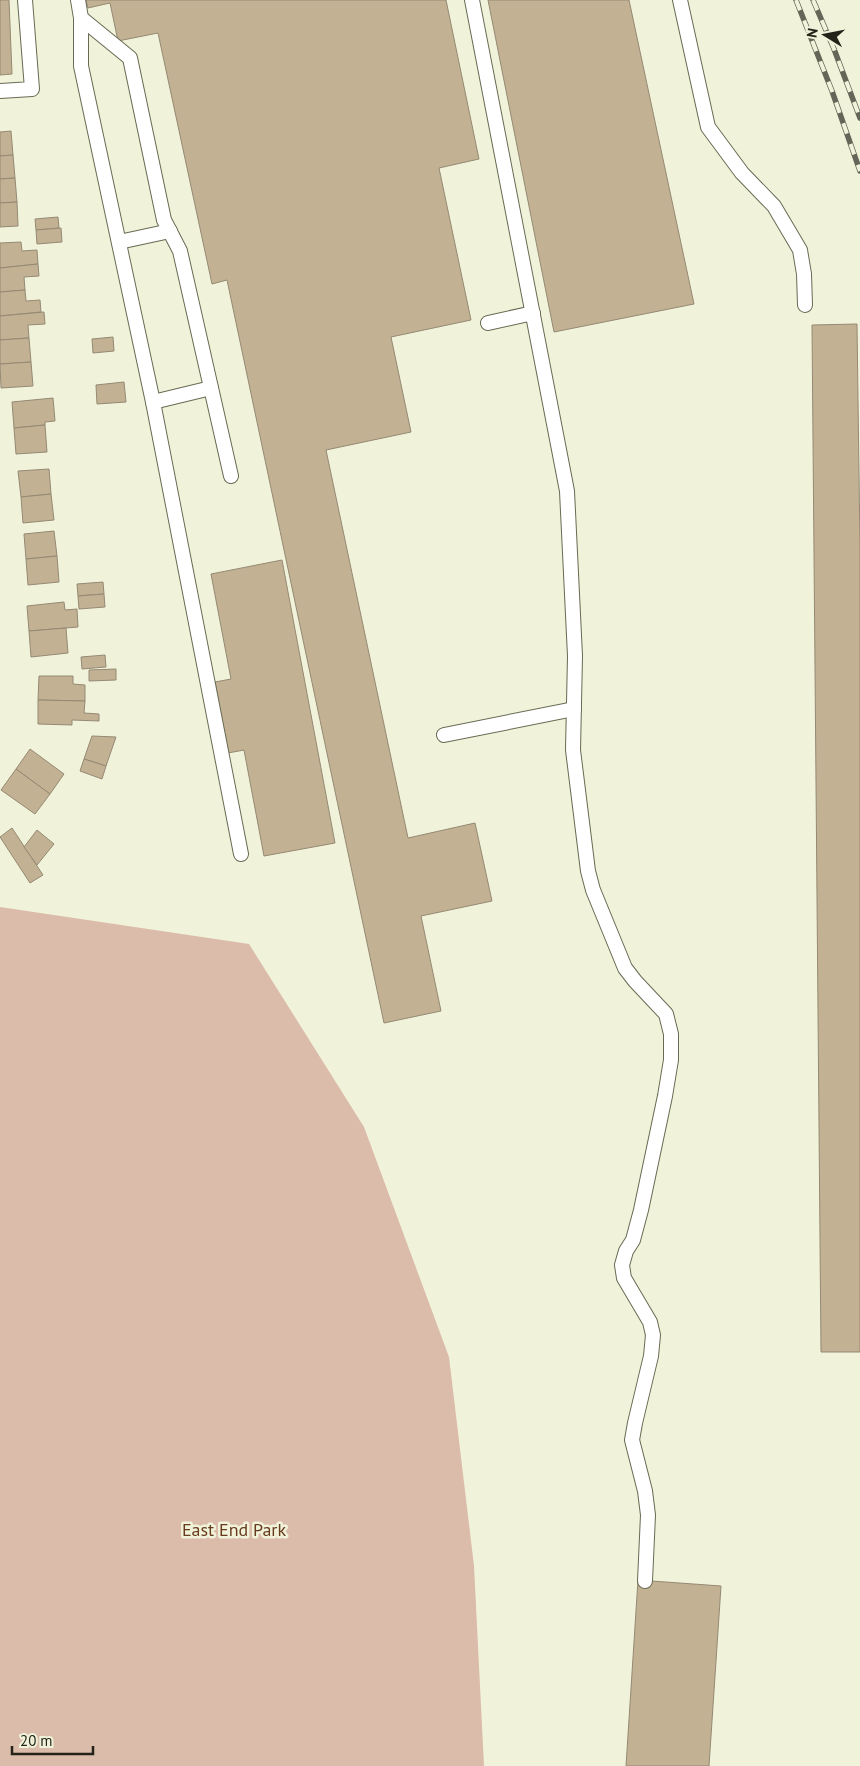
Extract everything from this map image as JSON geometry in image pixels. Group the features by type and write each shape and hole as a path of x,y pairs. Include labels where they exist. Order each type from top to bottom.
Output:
{"lane":[{"path":"0,91 32,89 25,0"},
{"path":"78,0 81,18 81,66 153,402 241,854"},
{"path":"472,0 567,491 575,647 573,750 588,871 593,890 625,968 634,981 666,1014 671,1034 671,1060 641,1210 633,1240 626,1251 622,1265 624,1278 650,1322 653,1335 651,1356 632,1440 645,1491 648,1515 645,1581"},
{"path":"680,0 708,127 742,173 774,206 800,250 806,305"},
{"path":"81,18 130,58 164,220 180,251 231,476"},
{"path":"119,242 170,231"},
{"path":"488,323 533,313"},
{"path":"153,402 211,388"},
{"path":"444,735 574,709"}],"green space":[{"name":"East End Park","path":"0,907 249,944 364,1127 449,1357 474,1566 484,1766 0,1766"}],"building":[{"path":"0,0 9,0 12,74 0,75"},
{"path":"86,0 446,0 479,159 439,168 471,320 391,337 411,432 326,450 408,838 475,823 492,901 421,916 441,1011 384,1023 227,280 212,284 158,33 118,41 110,3 88,8"},
{"path":"488,0 629,0 694,304 554,332"},
{"path":"11,131 13,155 0,156 0,132"},
{"path":"13,155 15,178 0,179 0,156"},
{"path":"15,178 17,202 0,203 0,179"},
{"path":"17,202 18,226 0,227 0,203"},
{"path":"58,217 59,228 36,230 35,219"},
{"path":"61,228 62,242 37,244 36,230"},
{"path":"21,242 22,251 37,250 38,264 0,268 0,243"},
{"path":"38,264 39,276 24,277 25,290 0,292 0,268"},
{"path":"25,290 26,301 40,300 41,312 0,316 0,292"},
{"path":"44,312 45,324 28,325 29,338 0,340 0,316"},
{"path":"857,324 860,548 860,1352 821,1352 812,325"},
{"path":"113,337 114,351 93,353 92,339"},
{"path":"29,338 31,362 0,364 0,340"},
{"path":"31,362 33,386 1,388 0,364"},
{"path":"124,382 126,402 97,404 96,385"},
{"path":"53,398 55,421 45,422 45,425 14,428 12,402"},
{"path":"45,425 47,452 16,454 14,428"},
{"path":"49,469 51,494 21,497 18,471"},
{"path":"51,494 54,520 23,523 21,497"},
{"path":"54,531 57,556 26,559 24,534"},
{"path":"57,556 59,582 28,585 26,559"},
{"path":"282,560 335,843 264,856 244,750 228,753 215,682 231,679 211,574"},
{"path":"103,582 104,594 78,596 77,584"},
{"path":"104,594 105,607 79,609 78,596"},
{"path":"64,602 65,610 77,609 78,627 29,631 27,606"},
{"path":"66,628 68,653 31,657 29,631"},
{"path":"105,655 106,667 82,669 81,657"},
{"path":"116,669 116,680 89,681 89,670"},
{"path":"39,676 73,676 73,684 85,685 85,701 38,700"},
{"path":"38,700 85,701 84,713 99,714 99,721 72,720 72,725 38,724"},
{"path":"92,736 116,737 106,766 84,759"},
{"path":"30,749 64,774 50,794 16,769"},
{"path":"84,759 106,766 102,779 80,771"},
{"path":"16,769 50,794 35,814 1,790"},
{"path":"12,828 43,875 30,883 0,837"},
{"path":"37,830 54,844 37,865 24,847"},
{"path":"638,1580 721,1586 709,1766 626,1766"}],"railway":[{"path":"796,0 832,91 860,171"},
{"path":"813,0 860,118"}]}
